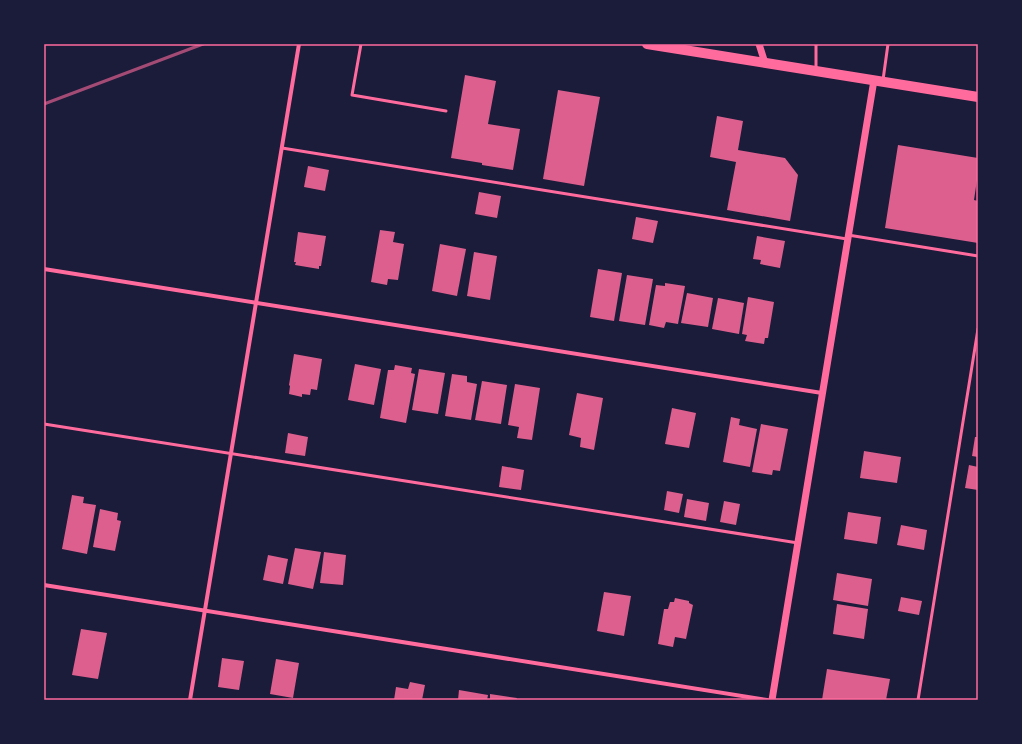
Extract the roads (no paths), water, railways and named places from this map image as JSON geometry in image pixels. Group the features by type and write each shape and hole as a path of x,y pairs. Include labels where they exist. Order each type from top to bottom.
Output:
{"main road":[{"path":"647,44 978,96"}],"street":[{"path":"190,700 299,44"},
{"path":"759,44 765,63"},
{"path":"772,700 848,237 878,81"},
{"path":"44,270 822,393"},
{"path":"44,585 767,700"}],"lane":[{"path":"361,44 352,95 446,111"},
{"path":"816,44 816,71"},
{"path":"878,81 888,44"},
{"path":"282,148 978,256"},
{"path":"918,700 978,329"},
{"path":"44,424 798,543"}],"railway":[{"path":"44,104 203,44"}]}
